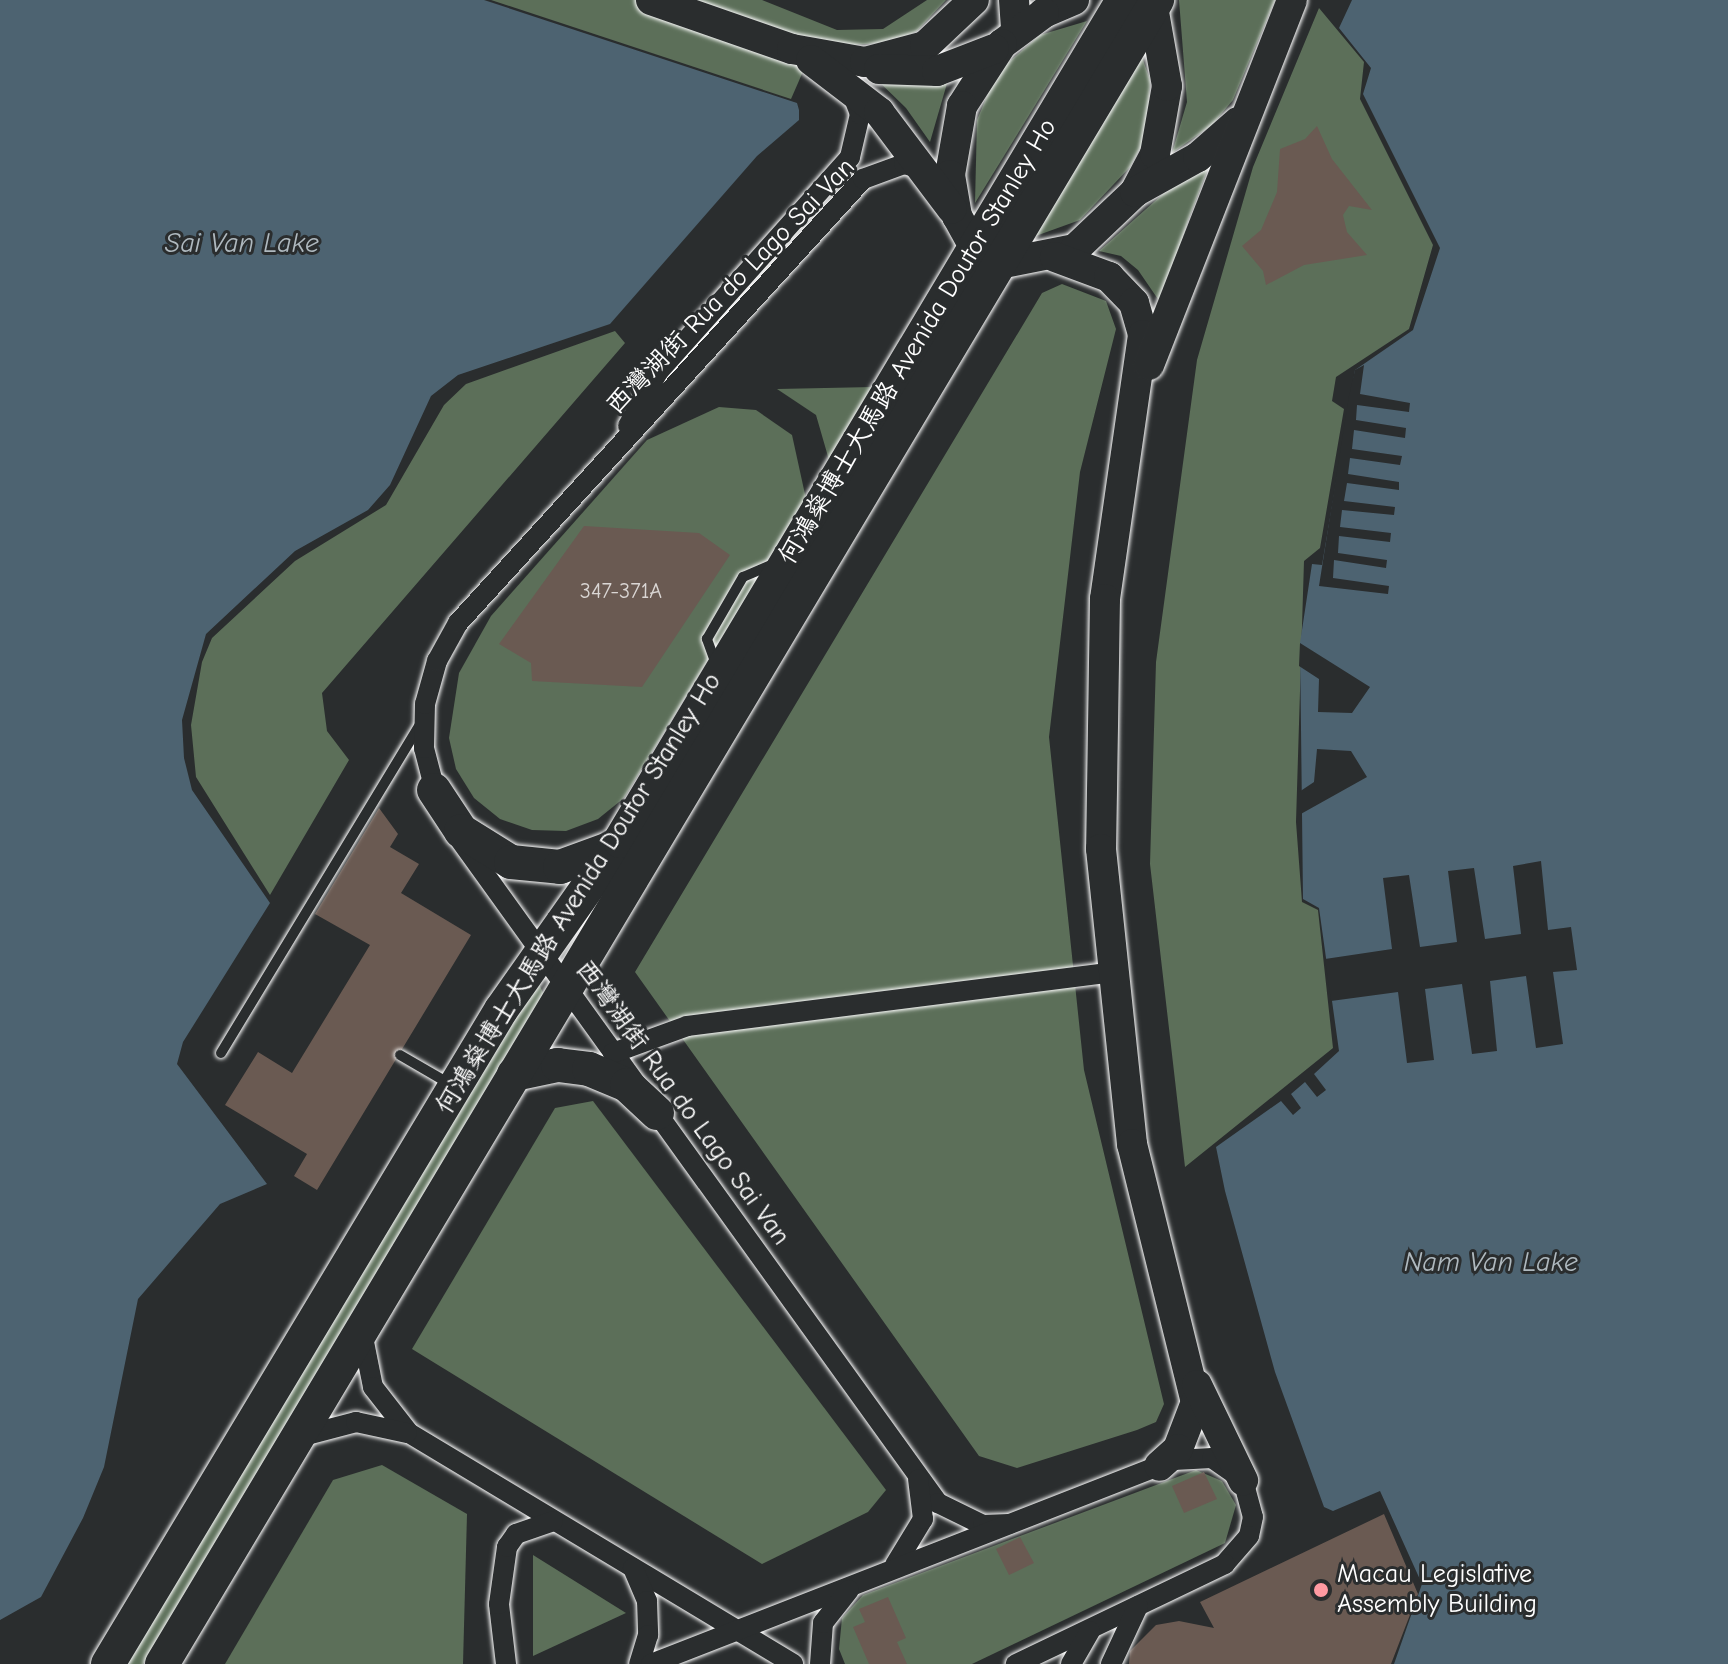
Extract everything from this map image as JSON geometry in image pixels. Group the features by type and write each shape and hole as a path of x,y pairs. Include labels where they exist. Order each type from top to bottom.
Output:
{"main road":[{"name":"何鴻燊博士大馬路 Avenida Doutor Stanley Ho","path":"108,1664 455,1087 541,952 615,847 789,558 987,256 1144,2"},
{"name":"何鴻燊博士大馬路 Avenida Doutor Stanley Ho","path":"162,1664 566,987 987,256"},
{"path":"434,790 461,831 511,862 560,867 615,847"},
{"path":"514,1074 558,1065 589,1069 627,1085 657,1113"}],"street":[{"path":"651,0 792,49 841,72 893,127 987,256 1055,257 1109,277 1134,303 1144,350 1105,599 1101,849 1112,972 1132,1144 1192,1376 1243,1480 1253,1517 1239,1552 1138,1606 1016,1664"},
{"path":"841,72 916,51 943,34 974,0"},
{"path":"957,216 952,143 970,90 1009,37 1014,0"},
{"path":"841,72 925,73 971,61 1074,0"},
{"path":"1136,400 1242,117 1292,0"},
{"path":"1135,192 1164,123 1167,86 1144,2"},
{"name":"西灣湖街 Rua do Lago Sai Van","path":"621,440 658,372 850,157 860,114 841,72"},
{"path":"1055,257 1093,238 1135,192 1198,157 1242,117"},
{"name":"西灣湖街 Rua do Lago Sai Van","path":"925,170 904,164 863,179 675,389 621,440 458,623 431,675 423,718 434,790 453,830 938,1503 959,1518 1009,1524"},
{"path":"613,1053 687,1026 1112,972"},
{"path":"362,1329 366,1368 377,1396 418,1439 793,1664"},
{"path":"1159,1466 1191,1427 1192,1376"},
{"path":"297,1438 356,1422 418,1439"},
{"path":"651,1664 1159,1466 1192,1456 1212,1458 1243,1480"},
{"name":"西灣湖街 Rua do Lago Sai Van","path":"864,1581 896,1565 922,1522 916,1471"},
{"path":"506,1664 499,1604 507,1547 524,1529 553,1521"},
{"path":"633,1568 647,1601 648,1635 639,1664"},
{"path":"820,1664 823,1623 864,1581"},
{"path":"1111,1664 1138,1606"},
{"path":"1071,1664 1086,1633 1100,1624"}],"lane":[{"path":"221,1053 423,718"},
{"path":"400,1055 455,1087"}],"green space":[{"path":"491,0 645,0 808,60 791,99"},
{"path":"680,0 762,0 837,30 883,29 927,0 946,0 917,31 892,42 827,47"},
{"path":"1179,0 1275,0 1233,100 1212,125 1172,153 1187,102"},
{"path":"1319,8 1364,62 1360,99 1433,245 1409,329 1336,377 1332,401 1344,409 1320,548 1304,561 1296,822 1302,902 1318,910 1333,1048 1185,1167 1150,864 1156,662 1197,360 1253,167"},
{"path":"1087,21 975,203 977,120 997,72 1040,35"},
{"path":"1141,54 1150,80 1149,109 1143,143 1130,167 1080,220 1030,238"},
{"path":"869,72 948,80 930,142 906,108"},
{"path":"1210,163 1162,305 1138,270 1121,256 1099,251 1183,176"},
{"path":"1062,284 1106,301 1116,329 1080,472 1049,737 1084,1070 1164,1404 1156,1422 1017,1468 979,1456 635,972 1042,293"},
{"path":"615,331 625,343 322,693 327,731 349,760 270,895 196,777 191,725 202,662 212,638 295,561 386,505 444,405 466,384"},
{"path":"873,387 829,460 816,415 777,389"},
{"path":"719,407 756,410 792,435 806,499 624,798 598,819 566,831 532,830 500,819 474,798 456,769 449,738 459,673 491,616 647,440"},
{"path":"538,982 545,997 143,1664 122,1664"},
{"path":"593,1101 886,1490 868,1512 762,1564 412,1349 555,1108"},
{"path":"382,1465 467,1514 463,1664 225,1664 333,1480"},
{"path":"1196,1470 1222,1481 1236,1505 1225,1543 972,1664 845,1664 839,1649 842,1618 863,1595"},
{"path":"533,1555 626,1613 533,1656"}],"water":[{"name":"Sai Van Lake","path":"0,0 484,0 797,103 799,120 757,156 610,324 458,375 431,396 390,485 368,510 295,551 206,634 182,720 184,758 192,790 270,903 183,1042 177,1064 267,1184 220,1204 138,1299 104,1467 83,1518 41,1597 0,1620"},
{"name":"Nam Van Lake","path":"1352,0 1728,0 1728,1664 1394,1664 1422,1584 1380,1491 1333,1511 1324,1507 1275,1372 1225,1191 1216,1147 1281,1101 1293,1115 1301,1108 1291,1094 1305,1082 1317,1097 1326,1090 1314,1074 1339,1051 1319,908 1303,899 1300,643 1312,564 1322,565 1355,370 1413,330 1440,248 1363,94 1371,68 1339,28"}],"pier":[{"path":"1364,365 1360,394 1410,403 1409,412 1357,405 1356,420 1406,428 1405,438 1354,430 1352,449 1402,456 1400,465 1350,458 1348,474 1399,482 1399,490 1347,483 1344,501 1395,507 1394,515 1342,510 1340,527 1391,533 1390,542 1339,536 1338,553 1387,560 1386,568 1334,560 1333,578 1389,586 1388,594 1319,586 1349,396 1355,370"},
{"path":"1300,643 1370,687 1352,713 1318,712 1319,679 1299,666"},
{"path":"1317,749 1351,751 1367,777 1299,815 1299,792 1314,782"},
{"path":"1541,861 1548,930 1571,927 1577,970 1553,972 1563,1044 1536,1048 1526,976 1490,981 1497,1051 1472,1054 1462,984 1425,989 1434,1060 1407,1063 1398,992 1331,1001 1325,959 1392,949 1383,878 1409,875 1420,947 1457,942 1448,871 1474,868 1485,939 1521,934 1513,866"}],"building":[{"path":"1317,126 1332,159 1372,210 1349,206 1343,215 1347,232 1367,255 1304,265 1266,285 1263,271 1242,246 1261,230 1277,192 1280,149 1305,139"},
{"path":"584,526 699,533 730,555 642,687 532,681 531,663 499,644"},
{"path":"379,808 398,834 390,847 419,864 401,893 471,935 317,1190 294,1176 307,1154 225,1105 258,1052 292,1073 370,945 315,914"},
{"path":"1204,1472 1217,1499 1184,1513 1172,1486"},
{"name":"Macau Legislative Assembly Building","path":"1384,1514 1418,1594 1391,1664 1129,1664 1130,1651 1156,1625 1179,1621 1214,1628 1200,1602"},
{"path":"1020,1537 1034,1563 1009,1575 996,1549"},
{"path":"888,1597 906,1638 897,1642 907,1664 869,1664 853,1627 865,1622 859,1609"}],"place":[{"name":"Macau Legislative Assembly Building","path":"1321,1590"}]}
